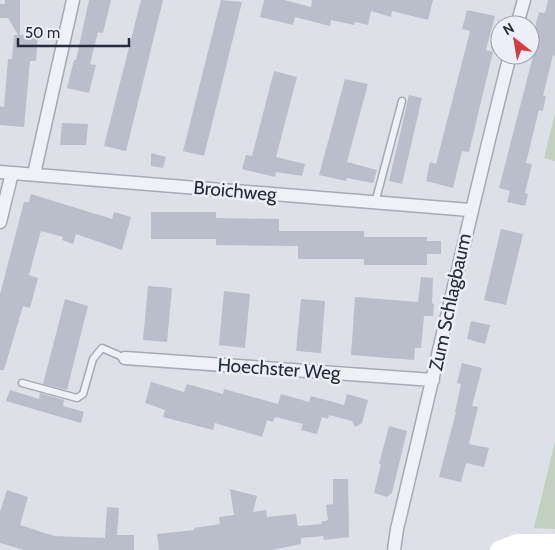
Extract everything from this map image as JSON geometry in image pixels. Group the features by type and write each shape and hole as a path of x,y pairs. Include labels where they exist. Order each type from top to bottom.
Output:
{"main road":[{"path":"499,550 517,543 555,542"}],"street":[{"path":"34,174 73,0"},
{"path":"520,15 524,0"},
{"name":"Zum Schlagbaum","path":"394,550 397,529 433,380 470,210 507,65"},
{"path":"0,222 6,172"},
{"name":"Broichweg","path":"6,172 470,210"},
{"name":"Hoechster Weg","path":"125,358 433,380"}],"lane":[{"path":"374,203 402,101"},
{"path":"22,383 77,398 83,394 93,360 102,348 125,358"}],"green space":[{"path":"555,113 555,161 544,158"},
{"path":"555,441 555,529 534,528"}],"building":[{"path":"5,0 20,0 20,35 38,36 36,61 30,61 24,127 0,125 0,106 4,107 8,59 12,59 14,35 18,35 8,18 0,18 0,4 5,4"},
{"path":"89,0 111,0 103,33 98,32 90,64 96,65 89,93 67,88 74,60 76,60"},
{"path":"141,0 163,0 126,151 104,146"},
{"path":"221,0 242,2 204,156 183,151"},
{"path":"264,0 284,0 311,7 312,0 433,0 428,20 392,11 391,17 371,11 368,25 355,22 354,25 331,20 330,26 295,17 293,25 260,17"},
{"path":"548,0 555,0 555,56 553,55 543,96 546,96 543,111 539,110 526,163 532,164 525,193 528,194 525,206 507,202 510,191 499,188 531,65 540,65 540,15 538,15 539,12 545,13"},
{"path":"467,10 490,15 490,35 486,50 490,51 490,64 469,152 462,151 453,188 426,181 430,162 436,164 470,31 462,29"},
{"path":"274,71 297,77 276,157 305,164 302,176 276,172 275,177 242,169 246,155 252,156"},
{"path":"345,79 368,84 347,162 377,170 373,183 347,178 346,181 319,175"},
{"path":"409,95 422,98 402,184 389,181"},
{"path":"62,123 88,124 86,145 60,145"},
{"path":"151,153 166,157 163,168 151,166"},
{"path":"31,194 112,219 114,212 131,217 122,250 76,234 73,244 62,240 63,237 41,231 29,275 38,278 30,308 23,306 4,370 0,370 0,294 24,202 29,202"},
{"path":"151,212 216,212 216,218 279,219 279,231 364,231 364,237 427,237 427,241 441,241 441,254 427,254 427,265 364,265 364,259 298,259 298,246 216,245 216,239 151,239"},
{"path":"501,229 523,234 506,305 484,300"},
{"path":"421,277 433,278 433,316 424,316 421,348 415,348 414,360 351,355 355,297 418,302"},
{"path":"148,286 172,288 167,342 143,340"},
{"path":"224,291 250,294 245,348 219,345"},
{"path":"65,299 88,306 67,390 43,384"},
{"path":"301,299 325,301 321,353 296,351"},
{"path":"471,321 490,325 485,344 467,339"},
{"path":"462,363 482,368 472,406 478,407 469,444 489,448 484,467 466,463 461,482 439,477 456,412 461,384 457,383"},
{"path":"151,382 184,392 187,384 223,394 224,389 278,404 281,394 309,402 311,396 344,405 347,394 368,400 362,423 355,427 352,421 329,415 328,419 322,417 317,434 301,430 303,424 275,417 273,422 267,420 262,437 215,423 213,430 163,417 165,410 145,403"},
{"path":"10,390 39,399 40,393 64,400 63,406 84,412 81,423 6,401"},
{"path":"389,426 407,431 392,493 387,497 374,493"},
{"path":"333,479 348,479 349,537 324,540 323,536 301,538 301,544 272,550 159,550 157,534 194,530 194,528 220,524 219,517 234,515 230,489 257,496 253,512 266,510 267,517 296,514 298,526 322,524 321,522 328,520 326,505 333,504"},
{"path":"7,490 28,497 20,525 54,536 105,538 107,507 119,508 117,535 134,535 134,550 24,550 0,543 0,512"}]}
